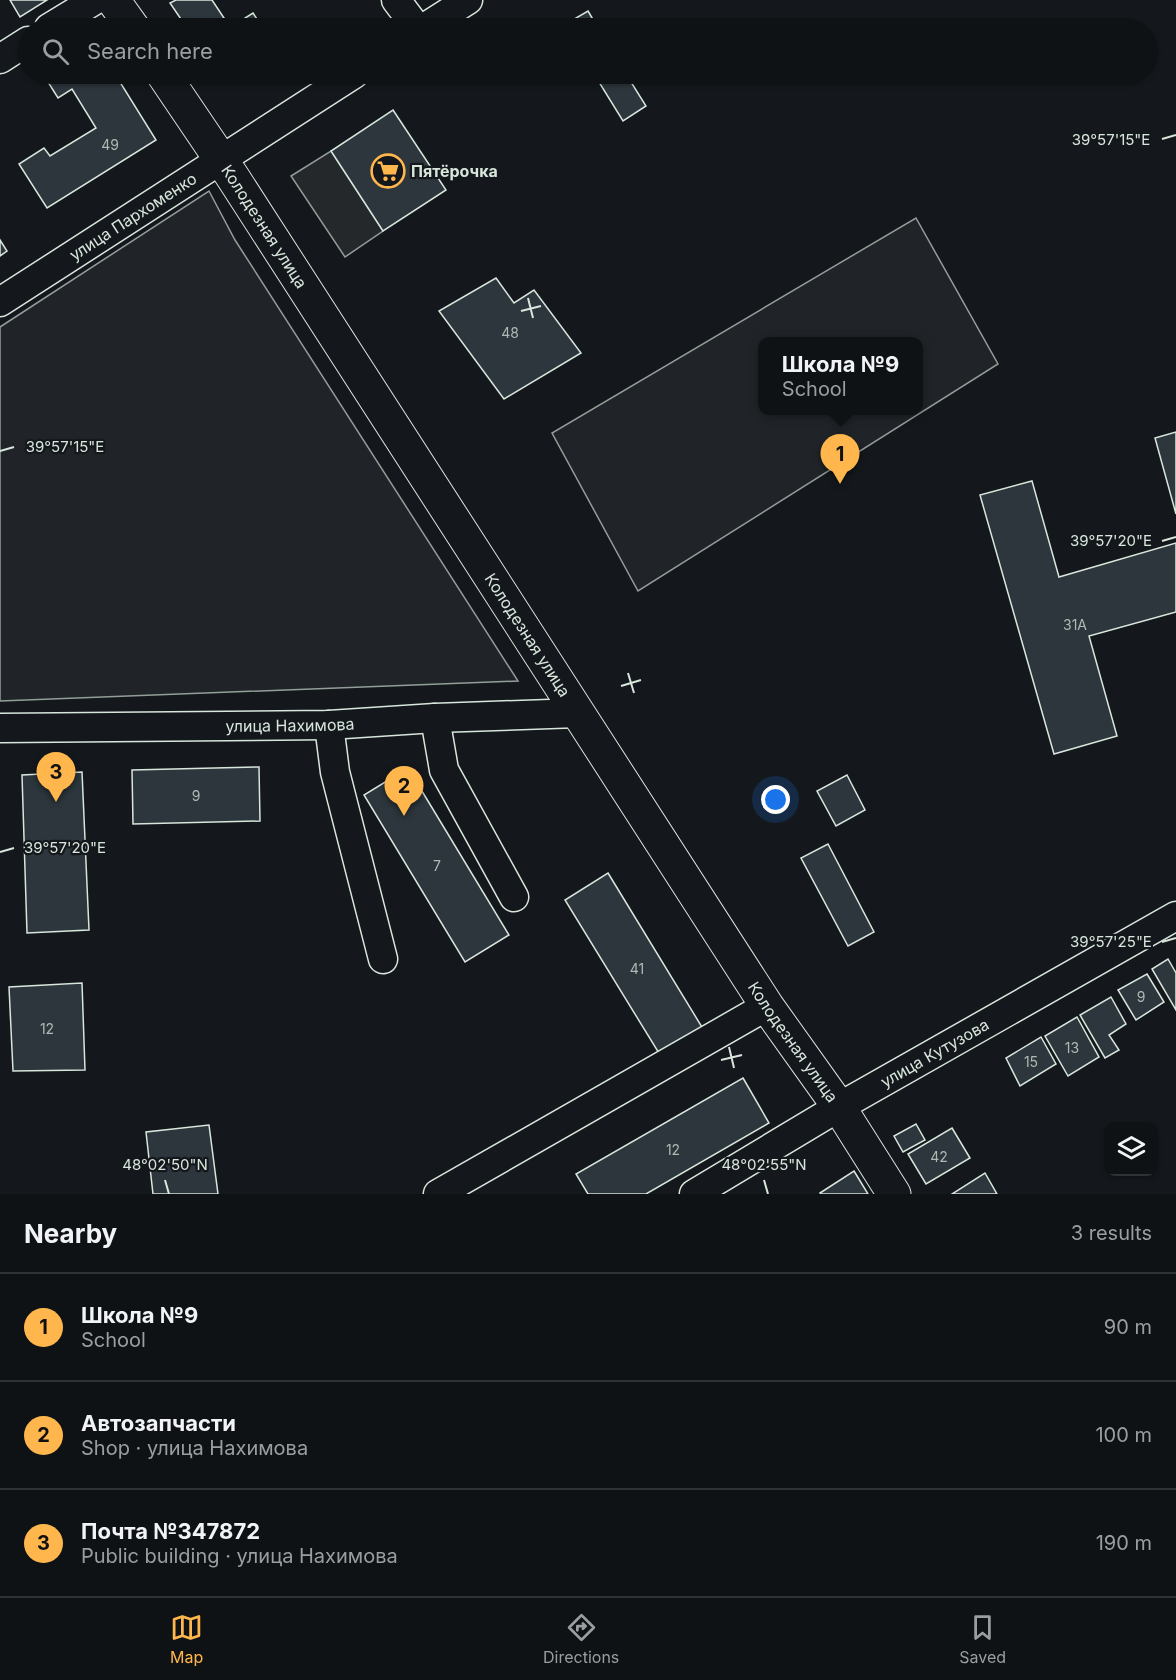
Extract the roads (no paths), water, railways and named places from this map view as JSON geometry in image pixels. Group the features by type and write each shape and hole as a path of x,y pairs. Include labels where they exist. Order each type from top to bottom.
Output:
{"main road":[{"path":"113,0 125,18"},
{"name":"Колодезная улица","path":"170,84 221,159 767,1006 839,1107 894,1194"}],"street":[{"path":"65,18 94,0"},
{"path":"396,0 410,18"},
{"path":"440,18 468,0"},
{"path":"0,59 18,47"},
{"name":"улица Пархоменко","path":"0,302 338,84"},
{"name":"улица Нахимова","path":"0,728 329,725 435,718 578,713"},
{"path":"435,718 444,770 514,897"},
{"path":"329,725 335,772 383,959"},
{"name":"улица Кутузова","path":"694,1194 839,1107 1176,916"},
{"path":"438,1194 767,1006"}],"place":[{"name":"Пятёрочка","path":"388,171"},
{"name":"Школа №9","path":"840,484"},
{"name":"Почта №347872","path":"56,802"},
{"name":"Автозапчасти","path":"404,816"}]}
